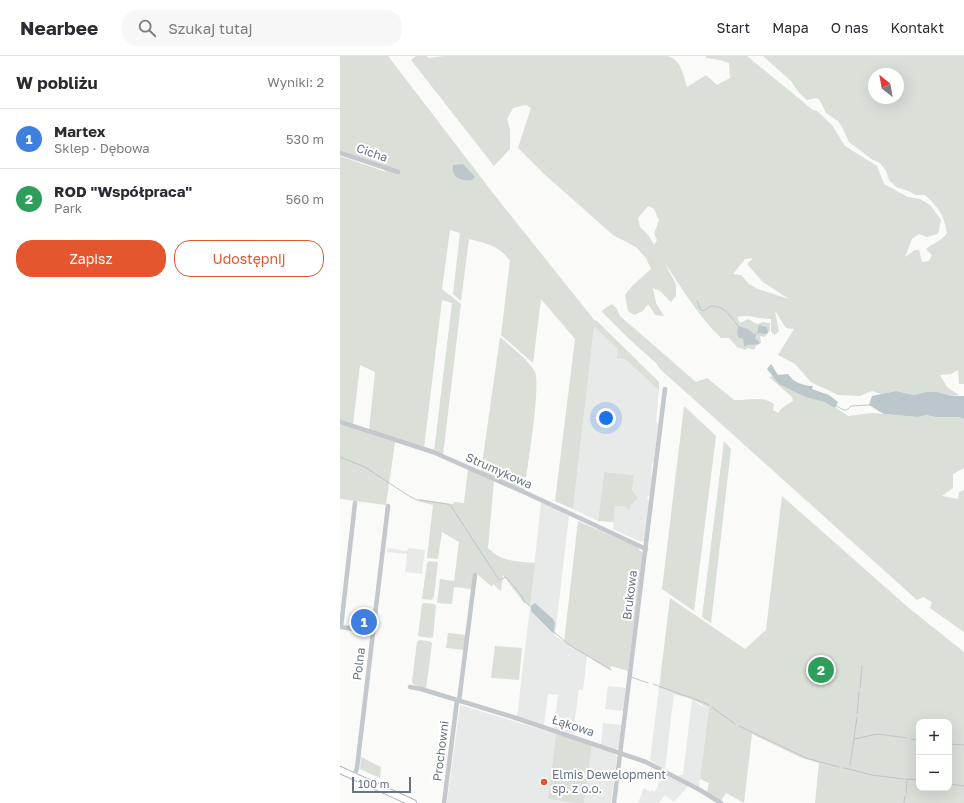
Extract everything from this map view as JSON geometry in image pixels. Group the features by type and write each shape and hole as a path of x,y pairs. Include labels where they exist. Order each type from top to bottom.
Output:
{"street":[{"name":"Cicha","path":"340,153 398,172"},
{"name":"Brukowa","path":"614,803 665,389"},
{"name":"Strumykowa","path":"340,422 433,452 526,493 646,549"},
{"path":"355,503 341,604 341,627 373,632"},
{"name":"Polna","path":"354,776 357,768 388,506"},
{"name":"Prochowni","path":"444,803 475,575"},
{"name":"Łąkowa","path":"410,687 516,718 620,752 652,764 721,803"},
{"path":"341,772 354,776 413,803"}],"shaded area":[{"path":"340,56 388,56 496,197 595,321 596,320 659,382 659,390 625,359 617,358 618,349 594,327 573,509 555,501 575,339 541,299 533,363 501,335 510,261 497,248 487,244 469,239 461,301 453,294 460,233 450,230 442,289 461,304 443,455 434,451 452,303 442,300 424,448 369,430 375,372 360,365 353,425 340,421 340,156 386,172 380,164 340,151"},
{"path":"416,56 426,56 429,58 444,56 668,56 673,58 679,65 687,87 706,75 717,85 730,78 729,63 706,58 706,56 747,56 813,110 817,111 832,125 845,146 877,166 884,184 908,197 920,199 930,205 941,220 938,234 927,237 919,234 912,239 905,257 915,250 919,250 922,262 929,261 932,255 926,249 943,238 947,233 942,216 934,204 925,195 916,195 896,187 889,180 886,171 880,163 873,160 849,142 841,125 838,121 826,113 819,99 816,98 807,100 800,94 791,81 763,56 964,56 964,384 959,384 958,370 951,374 940,375 947,387 959,395 952,396 937,392 926,392 914,395 896,391 881,394 872,391 860,396 838,395 811,382 795,364 778,355 794,329 786,328 775,311 779,331 775,335 771,332 771,319 746,316 737,317 740,323 748,319 757,324 763,322 770,323 770,331 764,337 760,336 761,343 756,346 754,350 748,348 745,350 737,347 729,338 721,338 705,320 664,262 676,284 676,296 671,302 660,291 653,288 656,303 664,316 655,315 648,304 643,311 634,315 628,311 625,295 632,286 651,269 646,258 636,247 613,235 544,174 518,148 531,108 526,105 513,108 507,119 510,130 510,149 494,166 411,60","holes":["648,206 653,208 659,220 654,234 657,240 654,245 649,236 640,227 638,218","753,258 747,264 763,282 789,299 758,289 749,284 741,275 733,274 745,259"]},
{"path":"463,164 475,177 472,180 464,180 455,176 453,165"},
{"path":"612,304 617,309 620,316 696,382 707,378 734,400 759,399 769,401 774,404 773,410 778,413 782,408 793,401 792,397 769,377 774,376 804,397 823,399 848,416 871,413 918,417 925,415 935,417 959,417 964,419 964,468 953,474 953,488 942,496 958,499 959,492 964,490 964,632 930,608 932,602 923,597 917,600 660,369 656,363 602,312"},
{"path":"759,325 767,327 768,333 756,334 755,338 760,343 744,347 744,341 742,338 739,338 737,333 738,326 748,329 754,334 757,333"},
{"path":"594,327 618,349 625,359 659,390 656,421 658,424 654,461 652,464 650,496 648,496 647,499 649,501 645,540 641,542 613,529 615,506 626,507 631,505 638,498 632,490 634,475 604,472 598,521 573,509"},
{"path":"500,337 528,362 535,372 536,393 533,429 524,491 481,471"},
{"path":"771,364 778,375 788,374 799,383 813,386 812,389 829,395 838,402 835,408 825,402 805,397 779,384 767,369"},
{"path":"896,391 914,395 926,392 937,392 952,396 964,396 964,419 959,417 935,417 926,415 918,417 884,414 869,405 872,396"},
{"path":"684,406 716,436 694,611 662,589"},
{"path":"340,424 395,442 386,505 340,499"},
{"path":"724,441 731,449 711,623 702,617"},
{"path":"468,469 494,481 488,548 498,556 509,560 535,563 530,607 526,602 524,603 503,575 501,591 493,584 492,587 477,574 472,589 454,587 452,604 437,603 440,579 454,581 459,542 442,532 438,559 427,558 433,505 417,501 417,499 453,504 454,502 464,503"},
{"path":"604,472 634,475 632,490 638,498 631,505 629,511 626,507 615,506 614,522 598,521"},
{"path":"782,496 910,609 964,652 964,803 815,803 819,763 802,758 752,734 744,803 726,793 721,801 707,792 709,783 700,779 709,708 692,699 659,688 670,598 745,649 766,630"},
{"path":"541,502 569,516 555,636 587,656 583,690 579,689 573,734 554,728 558,695 548,694 544,725 517,716"},
{"path":"578,521 638,547 640,551 643,552 628,671 611,666 610,670 564,642"},
{"path":"388,548 407,551 408,548 425,550 422,574 405,572 407,554 387,552"},
{"path":"429,561 438,562 434,596 432,600 422,599 427,563"},
{"path":"535,603 553,619 555,623 553,633 531,611 531,606"},
{"path":"422,604 434,604 436,606 433,637 430,638 418,636"},
{"path":"448,633 466,635 464,650 446,648"},
{"path":"419,640 429,641 432,643 426,689 413,684 412,681 417,642"},
{"path":"495,646 522,648 519,680 491,678"},
{"path":"608,686 626,688 623,711 605,709"},
{"path":"659,688 674,693 665,770 650,760"},
{"path":"692,699 700,705 709,708 699,787 678,777 679,775 683,775"},
{"path":"460,705 556,734 548,799 574,803 447,803"},
{"path":"603,723 621,725 619,748 616,749 601,745"},
{"path":"556,734 592,745 584,803 548,799"},
{"path":"592,745 615,754 617,757 611,803 584,803"},
{"path":"361,757 381,767 380,778 360,769"},
{"path":"663,773 688,786 674,802 665,795 659,803 638,803 644,788 651,792 652,790 655,792"}],"waterway":[{"path":"697,301 701,310 704,311 712,306 716,306 724,310 738,326"},
{"path":"836,406 847,410 851,406 869,405"},
{"path":"340,457 365,467 417,500"},
{"path":"420,500 447,504 451,506 499,580 506,577 525,602 530,606"},
{"path":"554,632 568,644 611,670"},
{"path":"860,688 862,666"},
{"path":"631,677 648,683"},
{"path":"653,684 700,701"},
{"path":"857,714 859,692"},
{"path":"701,701 709,705"},
{"path":"712,707 735,724"},
{"path":"854,738 857,717"},
{"path":"739,726 806,758 839,767"},
{"path":"850,765 854,739 878,734 907,738"},
{"path":"911,739 916,740"},
{"path":"952,744 964,745"},
{"path":"844,768 849,769"},
{"path":"849,769 872,775 903,779"},
{"path":"906,779 916,780"},
{"path":"906,793 907,779"},
{"path":"952,784 964,786"},
{"path":"904,803 905,796"}],"place":[{"name":"Martex","path":"364,622"},
{"name":"ROD \"Współpraca\"","path":"821,670"},
{"name":"Elmis Dewelopment sp. z o.o.","path":"544,782"}]}
